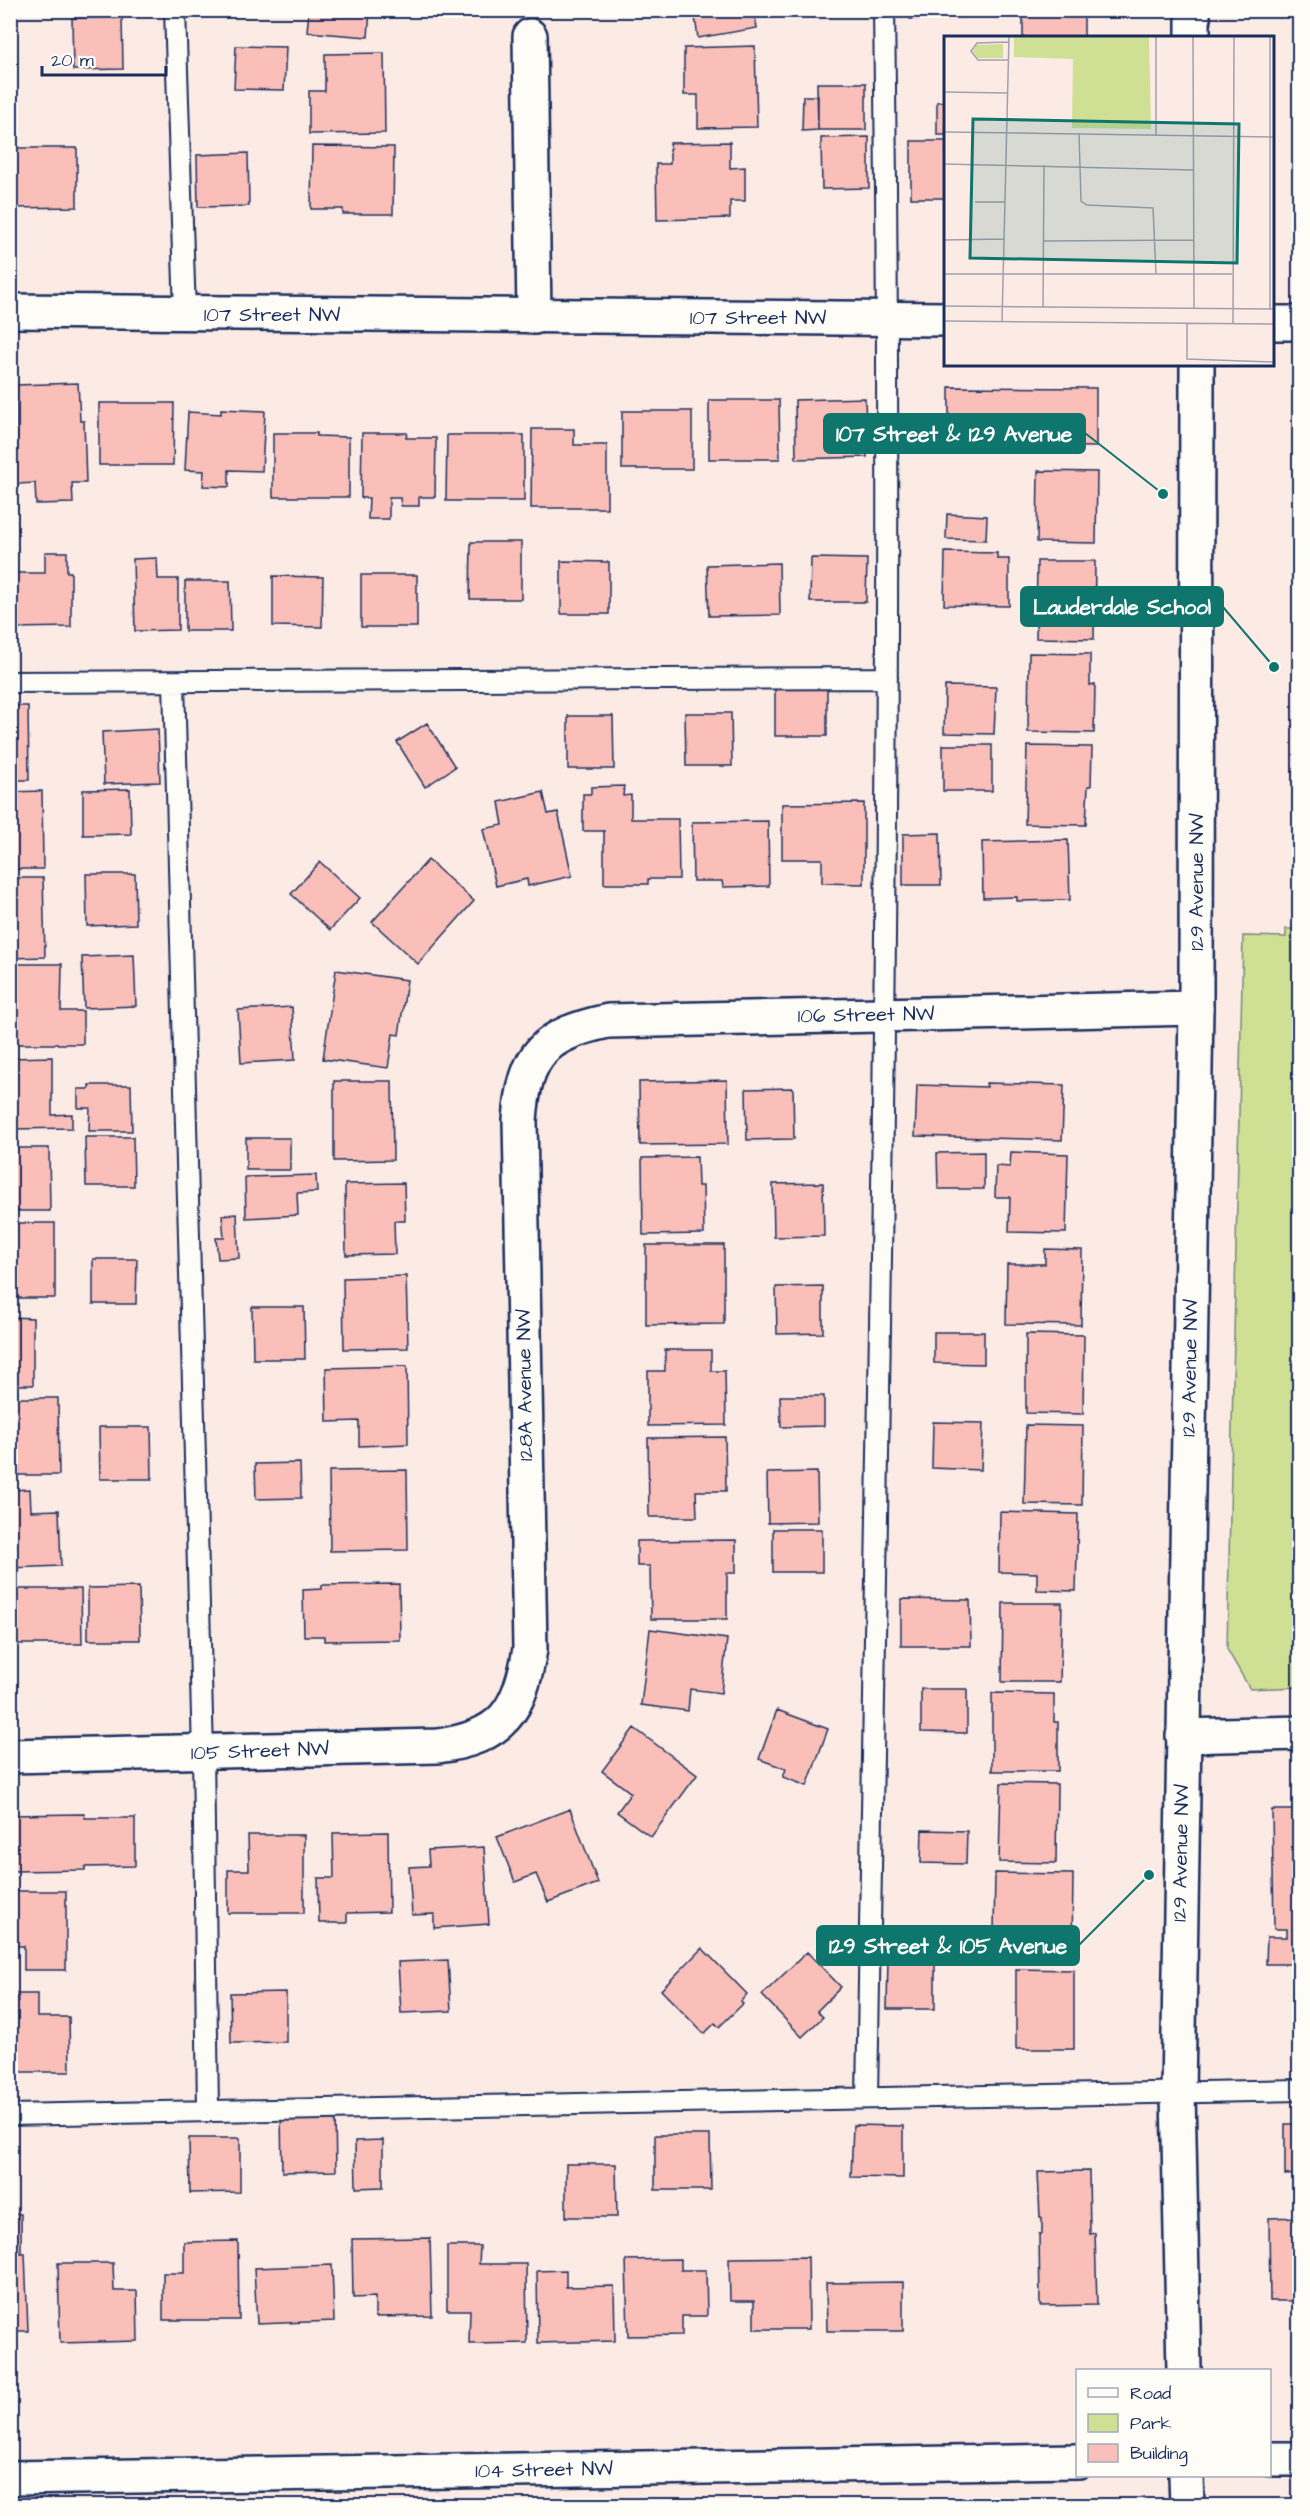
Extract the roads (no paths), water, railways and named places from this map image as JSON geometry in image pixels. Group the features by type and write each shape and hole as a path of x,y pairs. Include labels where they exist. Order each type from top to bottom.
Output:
{"street":[{"path":"1192,10 1193,36"},
{"path":"530,36 534,317"},
{"name":"107 Street NW","path":"10,311 944,320"},
{"path":"1274,323 1299,323"},
{"name":"129 Avenue NW","path":"1184,2369 1178,2093 1196,1008 1197,366"},
{"name":"106 Street NW","path":"543,1048 579,1028 608,1021 1196,1008"},
{"name":"128A Avenue NW","path":"502,1720 517,1703 525,1680 530,1649 520,1120 522,1096 529,1069 543,1048"},
{"name":"105 Street NW","path":"10,1756 438,1746 462,1743 484,1734 502,1720"},
{"path":"1183,1736 1299,1733"},
{"path":"1271,2459 1299,2459"},
{"name":"104 Street NW","path":"10,2478 1076,2461"},
{"path":"1186,2477 1187,2505"}],"lane":[{"path":"175,10 185,314"},
{"path":"867,2097 885,1015 888,319 884,10"},
{"path":"10,682 887,678"},
{"path":"174,682 203,1753 208,2110"},
{"path":"10,2115 1299,2090"}],"place":[{"name":"107 Street & 129 Avenue","path":"1163,494"},
{"name":"Lauderdale School","path":"1274,667"},
{"name":"129 Street & 105 Avenue","path":"1149,1875"}]}
